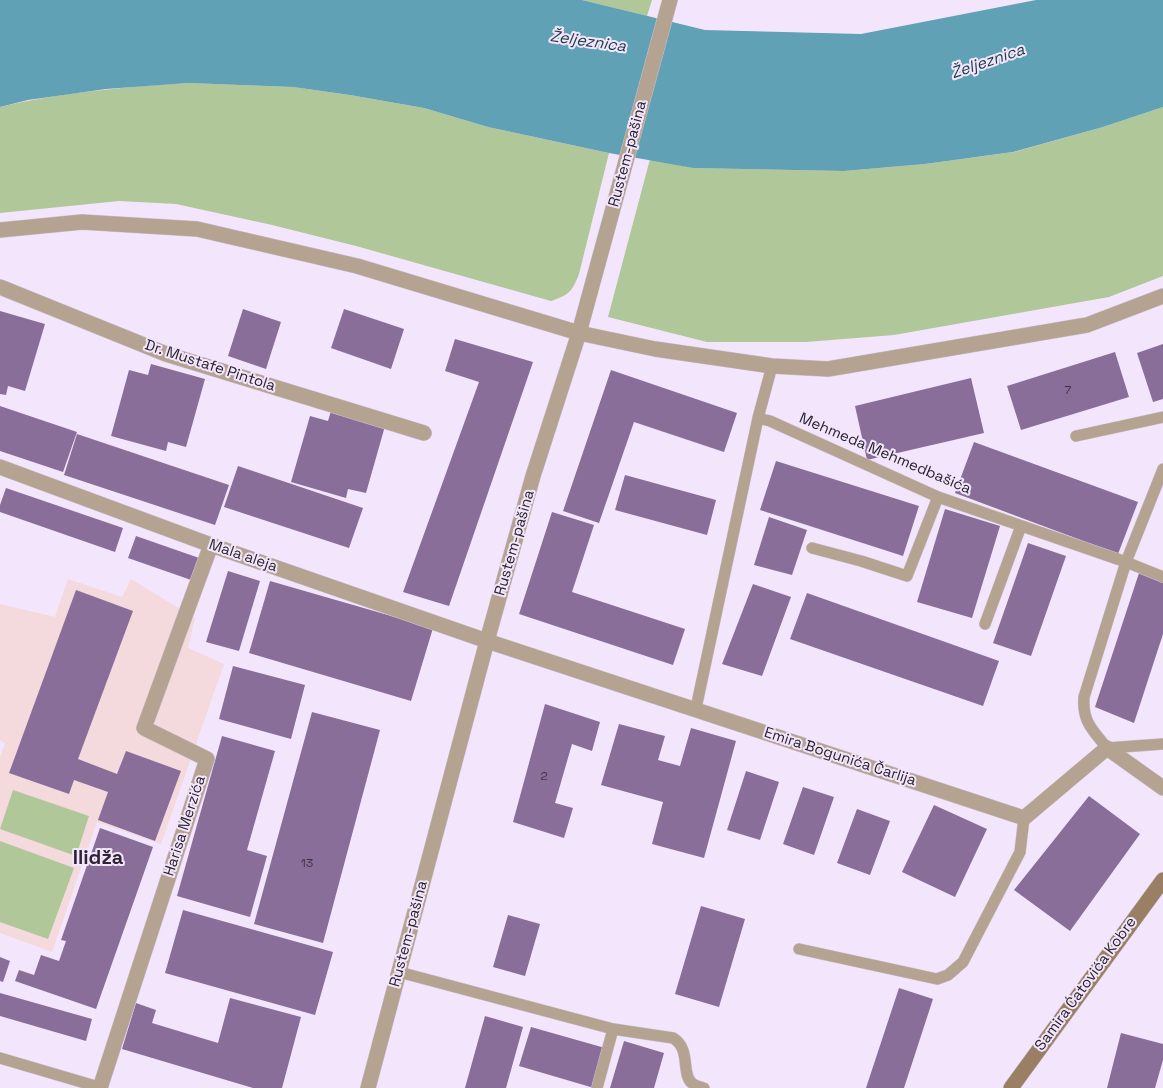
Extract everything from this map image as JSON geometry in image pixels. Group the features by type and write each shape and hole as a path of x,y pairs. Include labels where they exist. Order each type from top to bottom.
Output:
{"main road":[{"name":"Samira Ćatovića Kobre","path":"1011,1088 1163,880"}],"street":[{"name":"Rustem-pašina","path":"368,1088 487,640 533,476 579,333 670,0"},
{"path":"0,230 82,222 197,229 357,266 579,333 655,349 772,366 828,369 1078,326 1163,296"},
{"name":"Dr. Mustafe Pintola","path":"0,287 166,354 424,433"},
{"name":"Mala aleja","path":"0,467 212,545 487,640"},
{"name":"Harisa Merzića","path":"101,1088 207,759 144,728 212,545"},
{"name":"Emira Bogunića Čarlija","path":"487,640 1024,818"},
{"path":"1024,818 1107,748 1163,788"}],"lane":[{"path":"696,708 758,418 772,366"},
{"path":"1076,436 1163,417"},
{"name":"Mehmeda Mehmedbašića","path":"758,418 770,421 938,496 1126,562 1163,577"},
{"path":"1163,468 1126,562 1084,697 1083,710 1087,721 1107,748 1163,744"},
{"path":"812,548 907,576 938,496"},
{"path":"985,624 1021,526"},
{"path":"800,949 937,979 948,975 963,962 1020,852 1024,818"},
{"path":"399,972 613,1029 674,1038 684,1049 688,1080 694,1085 704,1088"},
{"path":"597,1088 613,1029"},
{"name":"Harisa Merzića","path":"0,1058 101,1088"}],"shaded area":[{"path":"68,579 122,597 131,579 195,618 188,648 224,664 161,844 97,822 52,952 0,933 0,757 5,743 0,740 0,604 55,617"}],"green space":[{"path":"582,0 652,0 647,16"},
{"path":"188,83 293,87 350,95 424,108 488,127 609,153 579,274 574,285 566,295 551,301 356,246 176,204 119,201 0,213 0,107 70,94 117,88"},
{"path":"1163,107 1163,276 1109,297 894,335 806,342 707,342 608,317 650,159 693,168 844,171 925,164 1014,152 1103,127"},
{"path":"13,790 89,816 76,856 0,829"},
{"path":"0,841 74,868 48,939 0,922"}],"water":[{"name":"Željeznica","path":"0,0 582,0 705,30 861,34 1036,0 1163,0 1163,107 1103,127 1013,152 925,164 844,171 693,168 609,153 488,127 424,108 293,87 188,83 106,89 28,100 0,107"}],"building":[{"path":"243,309 281,322 266,369 228,356"},
{"path":"344,309 404,329 391,369 331,348"},
{"path":"0,311 45,324 25,391 8,386 6,395 0,394"},
{"path":"455,339 533,362 449,606 403,592 479,382 445,371"},
{"path":"1163,344 1163,399 1153,402 1137,353"},
{"path":"1115,352 1129,397 1021,430 1007,386"},
{"path":"151,364 205,379 186,447 168,442 166,451 111,436 129,370 148,375"},
{"path":"611,370 737,413 724,452 634,422 599,523 563,511"},
{"path":"971,378 984,433 867,460 855,406"},
{"path":"0,406 77,432 63,472 0,451"},
{"path":"331,411 385,426 366,493 348,489 346,498 291,482 310,416 328,421"},
{"path":"77,434 229,485 215,525 64,475"},
{"path":"974,442 1138,502 1118,554 955,493"},
{"path":"776,461 919,506 903,556 760,510"},
{"path":"238,466 363,508 349,548 224,507"},
{"path":"625,475 716,500 707,535 615,510"},
{"path":"6,488 123,528 115,552 0,512 0,505"},
{"path":"945,509 1000,526 972,618 917,602"},
{"path":"552,512 594,525 572,592 685,629 673,665 519,614"},
{"path":"769,517 807,530 792,575 754,565"},
{"path":"136,536 202,559 194,581 128,558"},
{"path":"1028,543 1066,556 1031,656 993,643"},
{"path":"1140,570 1163,578 1163,634 1134,723 1095,707"},
{"path":"228,571 260,581 239,651 206,642"},
{"path":"270,581 433,628 411,701 249,653"},
{"path":"753,584 791,597 762,676 722,664"},
{"path":"76,590 133,611 78,759 117,774 126,751 181,771 155,841 98,820 108,792 74,780 69,794 9,773"},
{"path":"807,593 999,661 983,706 790,639"},
{"path":"233,666 305,685 291,739 219,719"},
{"path":"545,704 600,722 592,751 572,744 555,803 573,808 564,838 513,822"},
{"path":"312,712 380,730 323,943 254,924"},
{"path":"619,724 665,736 658,760 680,766 691,728 736,741 704,858 652,844 663,802 601,785"},
{"path":"222,736 275,751 247,850 267,856 250,917 177,896"},
{"path":"746,771 779,782 760,840 727,830"},
{"path":"803,787 834,797 814,855 783,844"},
{"path":"1089,796 1140,834 1070,931 1014,890"},
{"path":"934,805 987,829 955,897 902,872"},
{"path":"857,809 890,821 870,875 837,863"},
{"path":"100,828 153,847 96,1009 15,981 19,970 34,975 41,955 59,961 66,941 61,940"},
{"path":"701,906 745,919 719,1007 675,994"},
{"path":"183,910 333,952 315,1015 165,973"},
{"path":"508,915 540,924 525,976 493,967"},
{"path":"0,957 10,961 3,982 0,981"},
{"path":"899,988 933,999 904,1088 866,1088"},
{"path":"0,993 92,1019 86,1041 0,1016"},
{"path":"230,998 301,1017 282,1088 253,1088 122,1049 136,1003 156,1010 152,1023 218,1043"},
{"path":"485,1016 523,1027 506,1088 465,1088"},
{"path":"531,1027 605,1048 594,1088 519,1066"},
{"path":"1121,1033 1163,1044 1163,1060 1155,1088 1107,1088"},
{"path":"624,1041 664,1053 654,1088 610,1088"}],"district":[{"name":"Ilidža","path":"98,859"}]}
